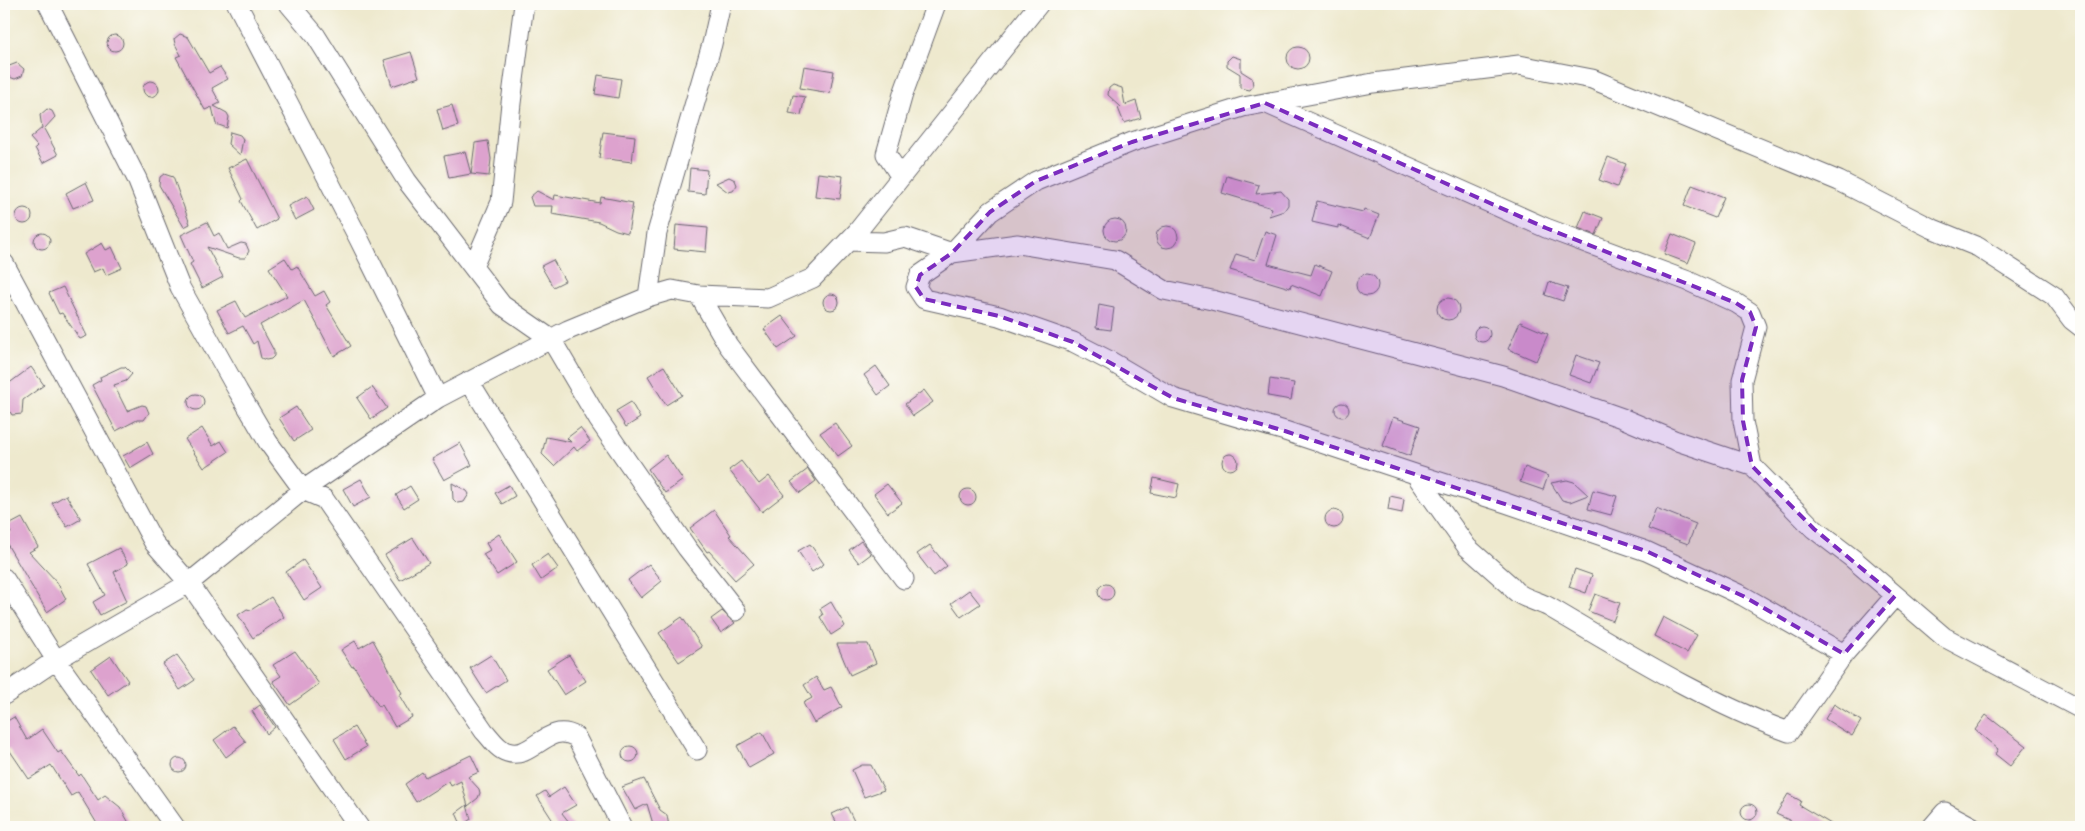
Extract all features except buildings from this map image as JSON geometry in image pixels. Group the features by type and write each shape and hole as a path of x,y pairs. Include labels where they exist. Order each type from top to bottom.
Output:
{"street":[{"path":"48,4 137,179 180,287 268,442 303,490 324,498 484,731 498,747 507,752 520,753 555,733 567,731 576,736 622,827"},
{"path":"237,4 359,239 438,398"},
{"path":"289,4 316,36 407,181 502,305 551,339 603,426 687,548 736,611"},
{"path":"306,4 316,36"},
{"path":"473,267 501,202 524,4"},
{"path":"648,297 657,233 712,44 721,4"},
{"path":"901,177 886,154 903,94 936,4"},
{"path":"4,695 56,660 189,582 303,490 438,398 469,381 551,339 648,297 672,290 699,295 768,298 813,278 849,241 1039,4"},
{"path":"1844,654 1743,596 1646,551 1506,502 1415,474 1285,430 1173,398 1110,361 1073,342 999,316 924,299 916,287 920,275 952,253 990,212 1036,182 1132,142 1243,107 1373,83 1519,65 1592,79 1840,181 1931,228 1978,247 2054,296 2072,320 2081,327"},
{"path":"1265,103 1546,228 1688,281 1736,303 1750,312 1756,327 1742,380 1743,421 1752,466"},
{"path":"849,241 884,242 906,237 952,253 1018,244 1115,260 1164,290 1212,300 1503,376 1622,418 1674,440 1752,466 1814,529 1852,558 1895,596 1915,610 1944,637 2081,710"},
{"path":"4,263 154,543 189,582 359,827"},
{"path":"699,295 728,346 904,579"},
{"path":"469,381 697,750"},
{"path":"1415,474 1467,547 1510,585 1514,592 1546,606 1696,690 1774,727 1789,732 1844,654 1895,596"},
{"path":"4,578 56,660 175,827"},
{"path":"1932,827 1945,812 1973,827"}],"highlighted area":[{"path":"1265,103 1546,228 1736,303 1750,312 1756,327 1742,380 1743,421 1752,466 1814,529 1895,596 1844,654 1743,596 1646,551 1285,431 1173,398 1073,342 999,316 924,299 916,287 920,275 952,253 990,212 1036,181 1132,142"}]}
